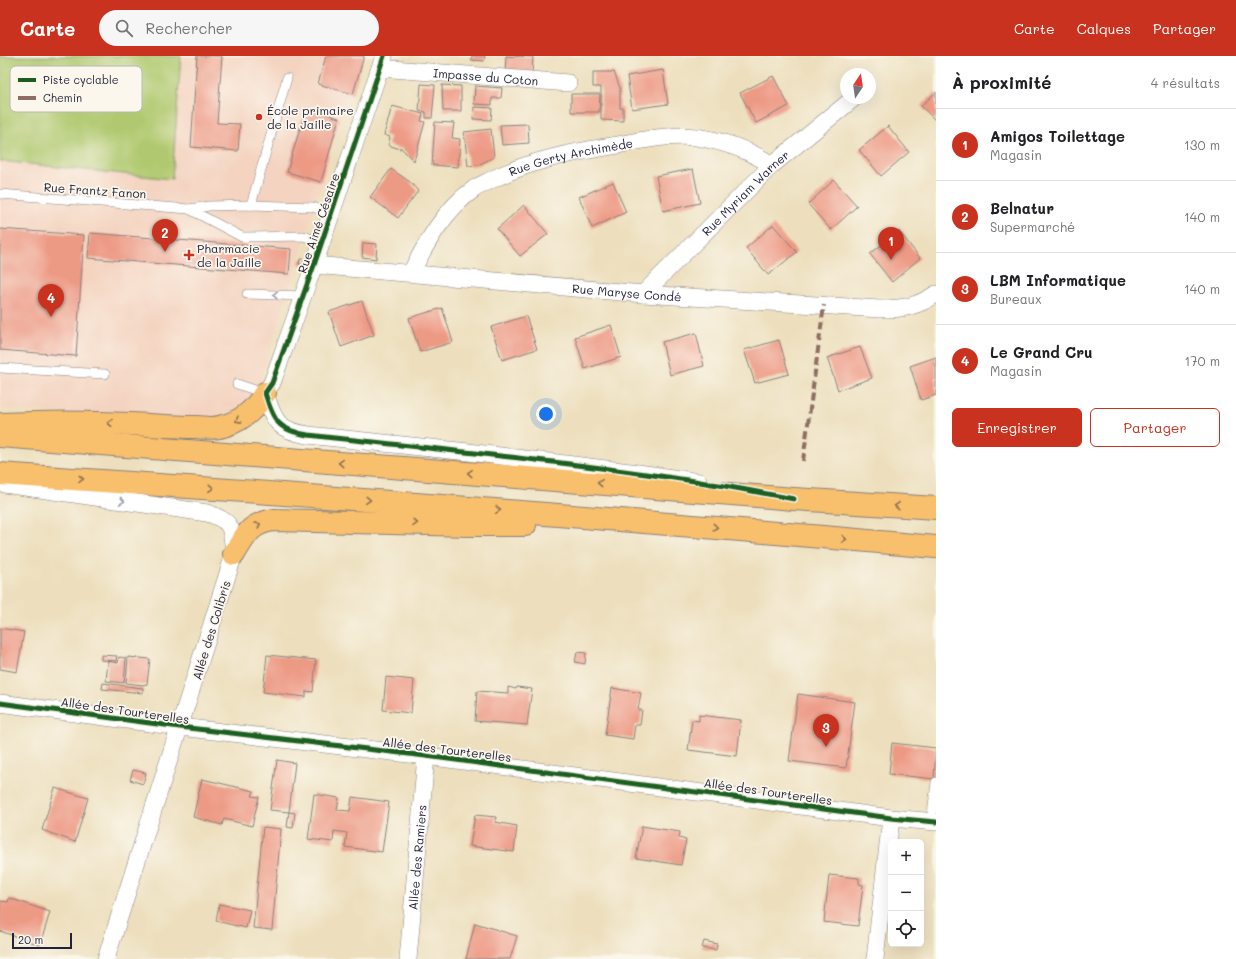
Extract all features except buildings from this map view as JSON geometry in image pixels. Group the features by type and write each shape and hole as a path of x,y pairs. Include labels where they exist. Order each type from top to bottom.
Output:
{"highway":[{"path":"0,424 84,422 222,427 232,424 256,408 265,393"},
{"path":"0,436 936,508"},
{"path":"0,474 240,490 676,524 936,547"},
{"path":"234,554 251,529 260,523 274,520 469,525 676,524"}],"street":[{"name":"Impasse du Coton","path":"382,62 568,83"},
{"name":"Rue Aimé Césaire","path":"265,393 272,383 314,265 382,62"},
{"name":"Rue Myriam Warner","path":"643,294 772,165 847,104"},
{"name":"Rue Gerty Archimède","path":"411,273 424,247 442,222 474,188 507,172 561,155 663,137 695,137 738,147 758,156 772,165"},
{"name":"Rue Maryse Condé","path":"314,265 643,294 880,309 900,309 912,306 925,302 936,294"},
{"path":"265,393 270,411 275,419 286,429 294,432 638,473 794,498"},
{"name":"Allée des Colibris","path":"0,483 207,513 223,519 231,528 234,554 106,959"},
{"name":"Allée des Tourterelles","path":"0,703 180,727 426,756 891,818 933,822"},
{"name":"Allée des Ramiers","path":"408,959 426,756"},
{"path":"876,959 891,818"}],"lane":[{"path":"251,205 287,78"},
{"name":"Rue Frantz Fanon","path":"0,194 189,209 209,206 251,205 313,207 332,214"},
{"name":"Rue Frantz Fanon","path":"189,209 242,237 303,236 322,242"},
{"path":"247,294 303,296"},
{"path":"0,368 104,374"},
{"path":"237,384 265,393"},
{"path":"933,822 936,782"}],"shaded area":[{"path":"181,56 358,56 320,192 252,406 215,421 0,409 0,161 172,179"}],"green space":[{"path":"0,56 181,56 172,179 0,161"}],"marked path":[{"path":"803,461 824,305"}],"cycle path":[{"path":"384,56 314,265 272,383 265,393 271,411 279,423 290,430 308,435 640,473 794,499"},
{"path":"0,703 180,727 426,756 891,818 936,822"}],"place":[{"name":"École primaire de la Jaille","path":"259,117"},
{"name":"Belnatur","path":"165,252"},
{"name":"Pharmacie de la Jaille","path":"189,255"},
{"name":"Amigos Toilettage","path":"891,260"},
{"name":"Le Grand Cru","path":"51,317"},
{"name":"LBM Informatique","path":"826,747"}]}
